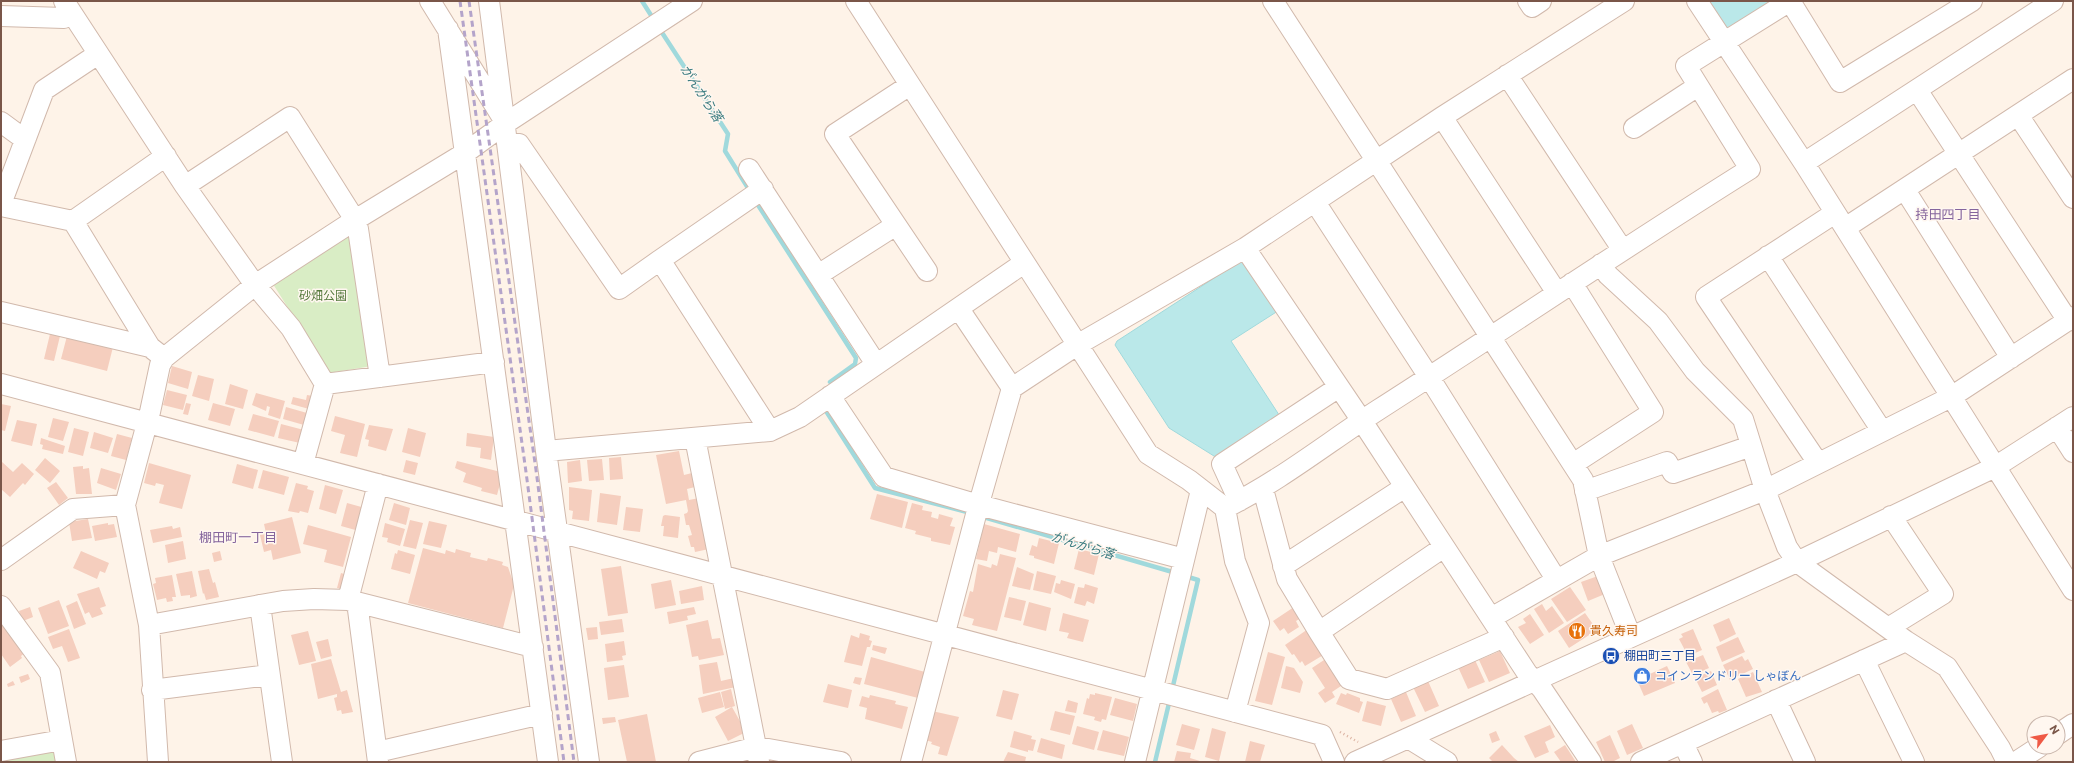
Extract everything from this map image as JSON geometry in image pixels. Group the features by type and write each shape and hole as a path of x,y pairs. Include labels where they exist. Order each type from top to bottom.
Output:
{"street":[{"path":"430,1 448,29 507,133 519,144 619,289 763,189"},
{"path":"489,1 507,133 546,451 589,762"},
{"path":"1,312 157,352 255,285 355,220 465,153 507,133 692,1"},
{"path":"856,1 1148,454 1189,480 1201,490 1232,504"},
{"path":"1273,1 1492,337 1583,480 1599,556 1631,637"},
{"path":"1528,1 1532,7 1541,1"},
{"path":"911,762 977,512 1012,388 1077,345 1246,248 1507,75 1624,1"},
{"path":"1697,1 1804,163 2073,590"},
{"path":"1232,504 1263,489 1362,421 1492,337 1622,249 1750,169 1686,66 1790,1 1840,82 1972,1"},
{"path":"1804,163 2053,1"},
{"path":"1,16 64,18 68,7"},
{"path":"68,7 185,186 255,285 291,328 325,384 303,464"},
{"path":"448,29 548,762"},
{"path":"98,54 44,90 1,205 73,221 157,352 160,365 147,422 125,505 149,625 152,690 158,762"},
{"path":"1507,75 1622,249"},
{"path":"1818,463 1706,297 1768,256 1905,190 2073,79"},
{"path":"910,85 835,134 927,271"},
{"path":"1634,128 1698,86"},
{"path":"1491,618 1556,579 1599,556 1764,490 1951,397 2070,319 1917,90"},
{"path":"2018,115 2073,198"},
{"path":"185,186 290,116 355,220 358,229 380,377"},
{"path":"1442,118 1653,412 1573,464"},
{"path":"1,122 20,136 26,138"},
{"path":"73,221 166,156"},
{"path":"749,168 876,364"},
{"path":"1905,190 2011,358"},
{"path":"1315,202 1429,377 1556,579"},
{"path":"818,275 896,225"},
{"path":"1246,248 1362,421 1527,673 1542,689 1591,762"},
{"path":"1768,256 1882,431"},
{"path":"660,260 770,431"},
{"path":"546,451 770,431 800,417 1024,263"},
{"path":"1601,264 1608,275 1658,321 1695,371 1743,419 1764,490 1787,547 1797,562 1906,641 1946,667 2000,748 2007,762"},
{"path":"959,309 1012,388"},
{"path":"325,384 494,362"},
{"path":"1,384 1322,736 1334,762"},
{"path":"1235,712 1258,623 1234,561 1232,504 1222,464 1339,387"},
{"path":"830,396 884,477 977,512 1184,559"},
{"path":"1365,758 1797,562 1890,516 1995,467 2065,422 2073,452"},
{"path":"695,438 758,755"},
{"path":"1585,491 1667,462 1673,473 1751,446"},
{"path":"378,484 352,601 378,757 542,714"},
{"path":"1283,566 1405,487"},
{"path":"1263,489 1287,580 1349,679 1387,689 1504,637"},
{"path":"1135,762 1164,693 1184,559 1201,490"},
{"path":"1,560 74,509 125,505"},
{"path":"1888,628 1942,594 1890,516"},
{"path":"1319,632 1444,547"},
{"path":"149,625 260,605 314,599 352,601 532,647"},
{"path":"260,605 282,762"},
{"path":"1,606 50,673 66,762"},
{"path":"1641,762 1906,641"},
{"path":"1864,660 1914,762"},
{"path":"152,690 269,675"},
{"path":"1776,700 1805,762"},
{"path":"1408,738 1447,762"},
{"path":"1,751 62,740"},
{"path":"1683,743 1692,762"},
{"path":"699,762 758,755 841,762"},
{"path":"2016,762 2027,755"}],"green space":[{"name":"砂畑公園","path":"350,235 372,366 329,373 273,284"},
{"path":"56,744 59,762 1,762 1,753"}],"water":[{"path":"1706,1 1776,1 1733,30 1724,28"},
{"path":"1242,260 1281,309 1231,341 1283,421 1222,461 1169,428 1115,345 1117,341"}],"building":[{"path":"50,334 60,336 54,361 44,359"},
{"path":"67,336 113,347 107,371 61,359"},
{"path":"172,366 192,372 188,389 168,383"},
{"path":"198,375 214,379 209,401 192,396"},
{"path":"230,384 248,390 243,409 225,404"},
{"path":"167,390 187,395 183,410 163,405"},
{"path":"256,393 285,401 280,419 268,415 270,407 267,406 266,411 252,405"},
{"path":"307,395 313,396 309,409 291,404 293,397 306,400"},
{"path":"186,403 191,404 188,415 183,414"},
{"path":"213,403 235,409 230,426 208,420"},
{"path":"1,404 11,406 5,431 1,430"},
{"path":"286,407 307,413 304,425 283,419"},
{"path":"253,414 279,421 274,437 248,430"},
{"path":"335,416 365,424 357,457 340,453 345,435 331,431"},
{"path":"53,418 69,422 63,441 48,437"},
{"path":"17,420 37,424 32,446 11,441"},
{"path":"281,424 304,430 300,443 278,438"},
{"path":"369,425 393,429 386,451 368,446 369,440 365,439"},
{"path":"74,428 89,432 83,456 68,452"},
{"path":"408,428 426,433 420,457 402,452"},
{"path":"94,432 113,438 108,453 90,448"},
{"path":"467,433 494,437 491,460 480,458 481,448 466,446"},
{"path":"117,434 132,438 126,460 111,456"},
{"path":"41,438 65,446 63,454 42,449 43,445 40,444"},
{"path":"679,451 684,475 692,473 695,487 687,489 689,500 699,498 709,549 695,552 694,547 691,547 688,536 692,535 689,525 686,525 684,514 688,511 686,500 666,504 656,455"},
{"path":"621,457 623,479 610,480 609,458"},
{"path":"45,458 60,471 50,483 35,470"},
{"path":"602,459 604,480 589,481 587,460"},
{"path":"406,460 418,463 415,475 403,472"},
{"path":"580,460 582,481 568,483 567,462"},
{"path":"1,461 13,472 22,463 34,474 25,485 23,483 10,497 1,489"},
{"path":"457,461 501,472 499,479 501,480 497,495 481,491 482,488 463,482 466,473 455,468"},
{"path":"149,463 191,475 182,509 159,503 164,485 156,483 155,486 144,483"},
{"path":"237,464 258,470 253,489 232,483"},
{"path":"83,466 83,469 89,468 92,494 76,494 73,467"},
{"path":"101,468 121,474 116,490 97,483"},
{"path":"263,470 289,477 284,495 258,488"},
{"path":"56,482 68,498 59,505 47,488"},
{"path":"296,483 308,486 307,489 314,491 308,513 288,511"},
{"path":"325,485 343,490 336,514 319,509"},
{"path":"569,487 592,490 589,521 572,519 573,511 569,510"},
{"path":"600,493 621,496 617,525 597,522"},
{"path":"877,494 908,502 902,528 870,519"},
{"path":"347,503 365,508 359,531 341,526"},
{"path":"394,503 410,508 406,525 389,520"},
{"path":"912,503 923,506 922,510 932,512 931,517 938,519 939,514 953,518 950,526 955,527 950,545 931,541 931,538 915,534 916,531 905,528"},
{"path":"626,507 643,509 640,532 623,530"},
{"path":"663,516 680,517 678,538 663,536 664,526 661,526"},
{"path":"292,517 301,553 273,560 271,550 264,552 260,535 266,533 264,524"},
{"path":"88,519 92,538 72,541 69,522"},
{"path":"410,520 423,523 416,549 403,546"},
{"path":"429,521 447,525 441,548 423,544"},
{"path":"108,523 108,525 114,524 117,537 95,541 92,526"},
{"path":"385,523 405,529 400,546 387,542 388,538 382,537"},
{"path":"984,524 1020,534 1016,552 998,547 997,553 989,551 987,561 976,559"},
{"path":"308,525 351,537 343,567 324,562 327,550 303,544"},
{"path":"172,526 173,529 180,527 182,537 153,543 150,530"},
{"path":"1039,538 1059,543 1054,564 1029,555 1032,545 1037,547"},
{"path":"183,541 186,559 168,563 165,545"},
{"path":"423,548 445,554 446,550 455,553 456,549 471,553 470,557 487,561 488,558 503,562 502,565 508,567 514,585 503,628 408,603"},
{"path":"1079,549 1099,554 1094,575 1074,569"},
{"path":"398,550 415,555 410,574 391,569 395,553 397,554"},
{"path":"81,551 109,563 105,573 100,571 97,579 73,568"},
{"path":"220,551 222,560 214,562 212,553"},
{"path":"1000,554 1016,558 997,631 972,625 974,619 963,616 970,591 973,592 978,564 991,568 992,564 997,566"},
{"path":"621,566 628,613 608,616 601,569"},
{"path":"1017,567 1034,574 1030,590 1012,586"},
{"path":"209,569 213,583 215,582 219,597 206,600 204,593 203,594 198,571"},
{"path":"192,571 197,596 190,598 190,595 181,596 176,574"},
{"path":"1037,571 1056,576 1051,594 1033,590"},
{"path":"341,573 347,575 343,589 337,588"},
{"path":"172,575 176,597 172,597 173,601 167,602 166,598 157,600 153,584 156,583 155,578"},
{"path":"1598,576 1605,594 1588,601 1581,582"},
{"path":"671,580 676,605 655,609 651,584"},
{"path":"1061,580 1075,584 1071,599 1054,592 1056,583 1060,584"},
{"path":"1085,584 1098,588 1094,604 1087,601 1085,606 1074,603 1078,587 1084,588"},
{"path":"702,586 704,600 681,604 679,591"},
{"path":"99,587 106,606 100,608 103,614 92,618 89,612 85,614 77,594"},
{"path":"1570,587 1586,610 1567,622 1551,599"},
{"path":"1009,597 1026,601 1021,621 1004,617"},
{"path":"59,600 69,626 48,634 38,608"},
{"path":"77,601 86,624 74,629 66,606"},
{"path":"1029,602 1051,608 1046,631 1023,625"},
{"path":"1542,604 1546,611 1552,606 1564,623 1549,633 1534,609"},
{"path":"30,607 33,617 23,621 19,611"},
{"path":"694,607 696,614 687,616 688,620 669,624 667,612"},
{"path":"1294,607 1301,618 1296,621 1299,627 1288,634 1284,628 1280,631 1273,621"},
{"path":"1063,613 1089,620 1083,642 1067,638 1069,633 1059,631"},
{"path":"1585,613 1597,630 1569,648 1558,631"},
{"path":"1530,614 1544,635 1530,644 1518,627 1526,623 1523,619"},
{"path":"1729,618 1736,634 1720,642 1713,625"},
{"path":"622,619 624,632 601,635 599,622"},
{"path":"708,620 712,639 720,638 724,655 699,660 698,656 692,657 686,625"},
{"path":"3,622 27,651 21,656 22,658 10,667 1,654 1,624"},
{"path":"597,627 598,639 588,640 586,628"},
{"path":"69,629 80,658 68,662 62,646 53,649 48,637"},
{"path":"1308,629 1325,654 1305,666 1302,661 1300,663 1294,654 1292,655 1285,645"},
{"path":"1693,629 1702,650 1688,656 1679,639 1683,637 1681,634"},
{"path":"308,631 316,661 299,665 291,635"},
{"path":"860,633 870,636 869,640 872,641 870,647 867,647 862,666 844,662 851,635 859,638"},
{"path":"1738,637 1745,652 1722,662 1716,647"},
{"path":"328,639 332,656 321,659 316,642"},
{"path":"624,641 626,655 622,656 623,660 607,662 605,644"},
{"path":"873,645 887,648 885,654 872,650"},
{"path":"1500,651 1510,673 1489,682 1479,660"},
{"path":"1268,652 1285,657 1272,705 1255,701"},
{"path":"1703,655 1709,668 1693,675 1686,662"},
{"path":"1742,656 1745,661 1748,659 1753,669 1730,680 1723,665"},
{"path":"871,657 925,672 918,698 864,684"},
{"path":"1327,658 1344,684 1332,692 1335,697 1325,703 1318,693 1325,688 1312,668"},
{"path":"331,659 341,692 347,690 353,712 342,714 341,710 337,711 334,698 337,697 337,694 318,699 311,664"},
{"path":"1475,660 1485,682 1468,689 1458,667"},
{"path":"717,662 721,681 734,678 736,687 703,694 699,665"},
{"path":"624,665 629,697 608,700 604,668"},
{"path":"1286,666 1294,668 1303,682 1300,693 1281,688"},
{"path":"1667,666 1675,683 1644,696 1637,680"},
{"path":"1711,671 1717,685 1702,692 1695,678"},
{"path":"1753,672 1762,692 1746,697 1738,679"},
{"path":"28,674 30,679 21,683 19,677"},
{"path":"855,677 862,678 860,685 853,683"},
{"path":"13,681 15,685 8,687 7,684"},
{"path":"1428,681 1439,706 1425,712 1413,687"},
{"path":"828,684 852,690 848,708 823,702"},
{"path":"731,689 735,706 725,709 721,692"},
{"path":"1718,689 1727,710 1719,713 1718,711 1712,713 1707,702 1704,704 1701,698"},
{"path":"1003,690 1019,694 1012,720 996,716"},
{"path":"720,692 724,707 702,713 698,698"},
{"path":"1406,692 1416,716 1401,722 1391,699"},
{"path":"1095,693 1112,697 1106,720 1102,719 1101,722 1094,720 1095,717 1083,714 1087,698 1089,699 1090,694 1095,695"},
{"path":"1341,693 1346,695 1347,693 1360,698 1360,701 1363,702 1359,713 1336,704"},
{"path":"870,695 896,701 895,704 908,707 902,729 865,719 867,708 859,706 862,696 869,698"},
{"path":"1115,698 1137,704 1133,721 1110,715"},
{"path":"1068,700 1078,703 1076,713 1065,711"},
{"path":"1367,701 1386,706 1381,726 1362,721"},
{"path":"732,707 746,732 728,741 715,717"},
{"path":"932,711 959,717 947,756 938,754 940,747 925,740"},
{"path":"1055,711 1075,716 1070,735 1050,730"},
{"path":"647,714 656,762 627,762 618,720"},
{"path":"615,717 616,722 603,724 602,718"},
{"path":"1182,724 1200,729 1194,750 1176,745"},
{"path":"1632,724 1643,748 1627,755 1617,731"},
{"path":"1550,725 1555,737 1545,742 1549,752 1535,758 1524,736"},
{"path":"1077,726 1099,732 1094,750 1072,744"},
{"path":"1212,728 1226,732 1219,761 1205,757"},
{"path":"1103,730 1129,737 1124,756 1097,750"},
{"path":"1014,731 1032,736 1031,739 1036,740 1033,751 1028,750 1028,752 1010,747"},
{"path":"1496,731 1500,740 1492,743 1489,734"},
{"path":"1610,735 1620,758 1612,762 1605,762 1596,742"},
{"path":"1041,738 1065,745 1062,759 1037,752"},
{"path":"1250,741 1265,745 1260,762 1245,762"},
{"path":"1502,745 1519,762 1493,762 1489,758"},
{"path":"1565,745 1576,762 1561,762 1554,752"},
{"path":"1177,751 1191,753 1190,758 1200,761 1174,762"},
{"path":"1008,752 1026,757 1025,762 1003,762"}],"waterway":[{"name":"がんがら落","path":"642,1 654,20"},
{"name":"がんがら落","path":"659,28 728,134 725,151 748,188"},
{"name":"がんがら落","path":"758,205 856,358 855,364 830,382"},
{"name":"がんがら落","path":"826,411 875,488 971,513"},
{"name":"がんがら落","path":"980,516 1176,573"},
{"name":"がんがら落","path":"1172,690 1198,580 1185,576"},
{"name":"がんがら落","path":"1155,762 1170,699"}],"railway":[{"path":"460,1 526,472 564,762"},
{"path":"469,1 536,470 574,762"}],"place":[{"name":"貴久寿司","path":"1577,631"},
{"name":"棚田町三丁目","path":"1611,656"},
{"name":"コインランドリー しゃぼん","path":"1642,676"}],"district":[{"name":"持田四丁目","path":"1948,214"},
{"name":"棚田町一丁目","path":"238,537"}]}
